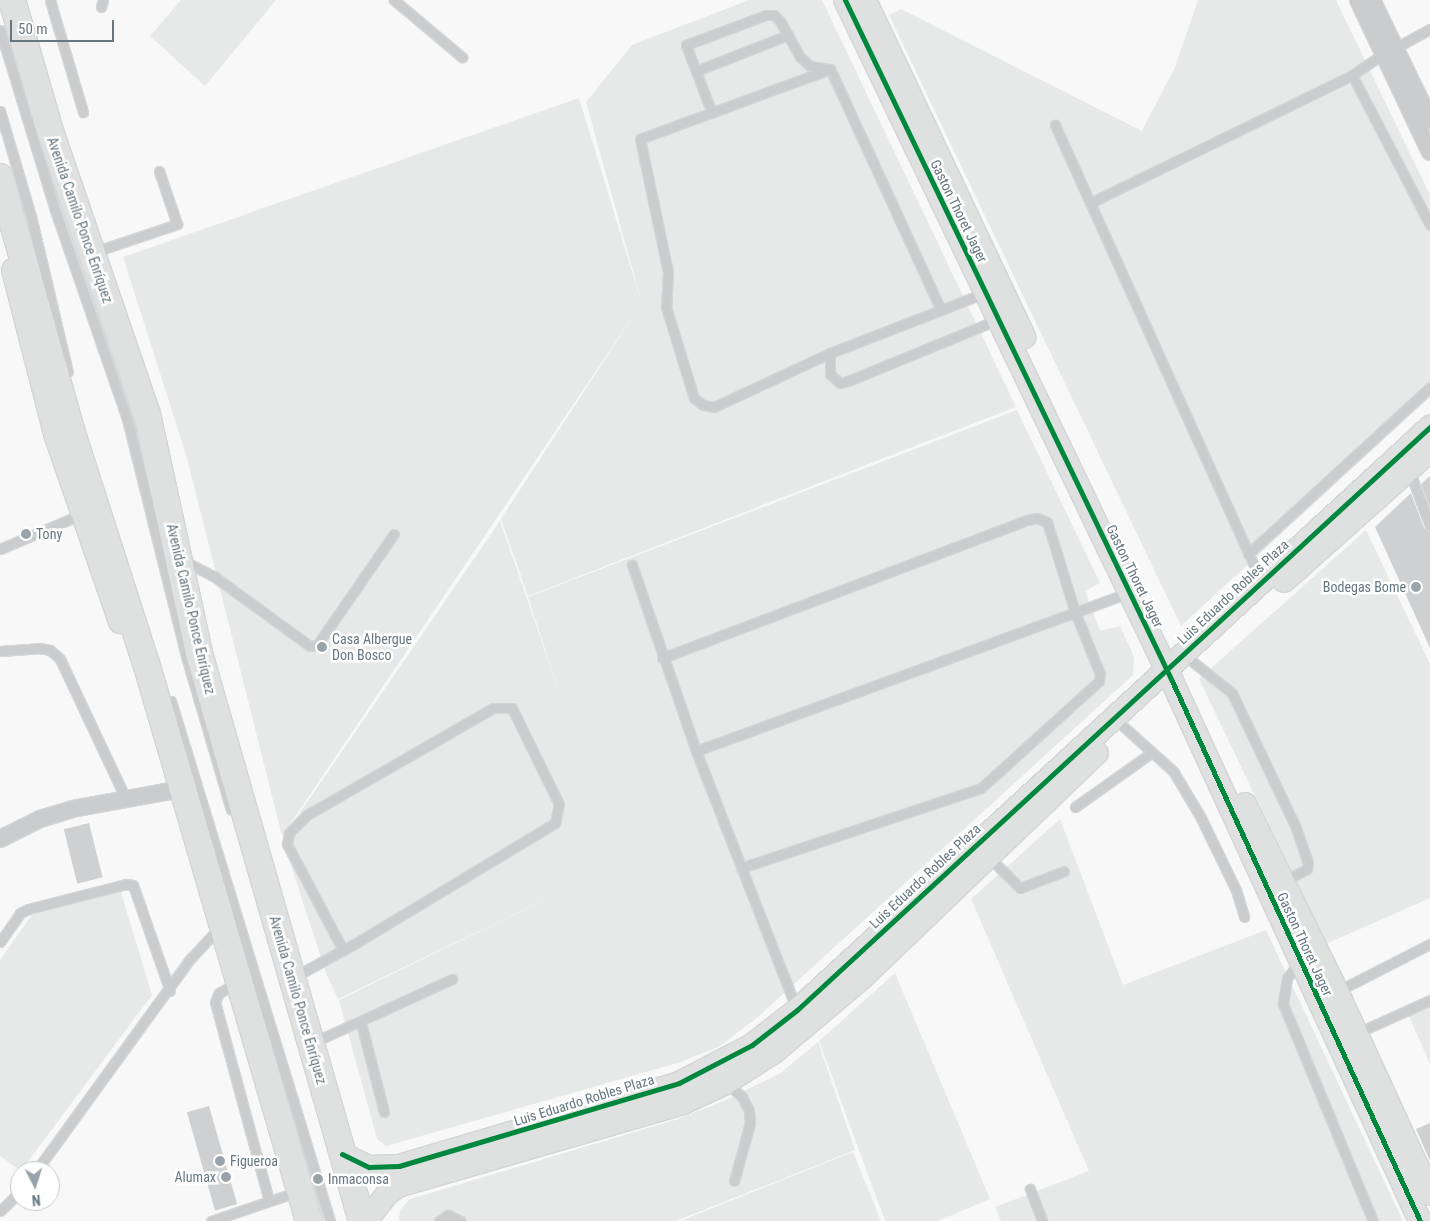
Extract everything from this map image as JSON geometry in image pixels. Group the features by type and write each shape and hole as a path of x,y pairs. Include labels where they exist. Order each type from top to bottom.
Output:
{"main road":[{"name":"Avenida Camilo Ponce Enríquez","path":"12,0 50,134 146,414 199,653 362,1221"},
{"path":"0,177 72,432 182,789 309,1221"}],"street":[{"name":"Gaston Thoret Jager","path":"845,0 994,289"},
{"name":"Gaston Thoret Jager","path":"865,0 1130,592 1178,669 1301,961 1420,1221"},
{"path":"1358,0 1387,52 1430,120"},
{"path":"1372,0 1387,52 1430,152"},
{"path":"0,218 56,437 169,769 182,789 72,809 40,818 0,839"},
{"name":"Gaston Thoret Jager","path":"1005,315 1337,991 1430,1194"},
{"name":"Luis Eduardo Robles Plaza","path":"342,1154 370,1167 399,1166 679,1084 752,1045 797,1010 1178,669 1404,463 1430,427"},
{"name":"Luis Eduardo Robles Plaza","path":"366,1221 387,1194 398,1186 683,1104 726,1083 773,1053 862,978 1124,727 1261,581 1404,463 1430,451"}],"lane":[{"path":"50,0 83,112"},
{"path":"394,0 462,57"},
{"path":"712,113 686,45 766,15 774,15 780,21 800,57 810,66 830,69"},
{"path":"1090,203 1352,75 1387,52 1430,29"},
{"name":"Avenida Camilo Ponce Enríquez","path":"0,30 54,207 127,419 186,656 234,822"},
{"path":"696,71 788,35"},
{"path":"830,69 640,139 668,272 666,307 694,398 714,407 830,353 994,289"},
{"path":"830,69 941,310"},
{"path":"1352,75 1430,225"},
{"path":"0,111 32,216 71,384"},
{"path":"1055,125 1261,581"},
{"path":"91,253 177,224 159,171"},
{"path":"830,353 830,374 840,383 848,382 1005,315"},
{"path":"1248,554 1430,387"},
{"path":"77,412 106,504"},
{"path":"1404,463 1430,526"},
{"path":"0,548 82,514"},
{"path":"662,658 1038,518 1047,522 1075,612 1100,674 1099,681 981,788 741,868"},
{"path":"179,558 215,577 310,646 316,645 394,534"},
{"path":"632,565 662,658 696,751 797,1010"},
{"path":"696,751 1130,592"},
{"path":"0,651 39,648 50,650 60,659 126,799"},
{"path":"1178,669 1232,693 1296,828 1308,863 1307,869 1283,881"},
{"path":"167,690 330,1221"},
{"path":"292,978 343,950 555,823 559,804 512,708 493,708 308,815 289,833 287,844 343,950"},
{"path":"1124,727 1173,771 1200,816 1236,890 1244,917"},
{"path":"1075,807 1151,753"},
{"path":"989,857 1020,888 1064,871"},
{"path":"0,942 20,913 28,909 126,884 133,885 170,991"},
{"path":"43,1161 170,991 191,958 221,926"},
{"path":"1337,991 1430,944"},
{"path":"1301,961 1287,978 1283,1004 1373,1221"},
{"path":"310,1043 361,1023 452,979"},
{"path":"238,983 219,993 215,1002 269,1201"},
{"path":"1356,1033 1430,1000"},
{"path":"361,1023 384,1112"},
{"path":"726,1083 742,1097 750,1123 734,1181"},
{"path":"1030,1190 1042,1221"},
{"path":"211,1221 299,1191"},
{"path":"0,1211 10,1202"},
{"path":"439,1221 448,1215 461,1221"}],"shaded area":[{"path":"181,0 276,0 205,86 150,36"},
{"path":"749,0 822,0 1016,407 528,596 501,519 637,310 282,836 187,458 123,257 579,98 642,304 586,102 632,45"},
{"path":"1198,0 1336,0 1430,195 1430,397 1181,626 889,15 901,9 1142,131 1175,67"},
{"path":"1017,410 1100,583 1085,591 1100,631 1120,626 1134,657 1133,675 758,1017 720,1046 681,1062 386,1146 377,1139 339,1000 556,894 338,999 326,973 285,847 286,833 500,521 562,700 528,597"},
{"path":"1366,530 1430,664 1430,898 1326,944 1199,679"},
{"path":"1060,819 1123,985 1266,930 1403,1221 1001,1221 995,1207 1089,1171 971,899"},
{"path":"119,886 152,995 28,1161 10,1161 10,1163 0,1156 0,960 34,912"},
{"path":"895,973 990,1199 938,1221 885,1221 819,1041"},
{"path":"1430,1004 1430,1064 1408,1014"},
{"path":"818,1042 855,1150 676,1221 399,1221 400,1210 410,1199 678,1119 719,1103 779,1074"},
{"path":"853,1152 881,1221 680,1221"}],"building":[{"path":"1430,476 1430,508 1421,484"},
{"name":"Bodegas Bome","path":"1411,493 1424,528 1430,532 1430,648 1375,527"},
{"path":"89,823 103,877 77,884 64,829"},
{"path":"209,1106 237,1204 215,1210 187,1112"},
{"path":"1430,1123 1430,1161 1416,1129"}],"cycle path":[{"path":"845,0 1172,681 1420,1221"},
{"path":"342,1154 369,1167 399,1166 679,1083 752,1045 797,1010 1430,427"}],"place":[{"name":"Tony","path":"26,534"},
{"name":"Bodegas Bome","path":"1416,587"},
{"name":"Casa Albergue Don Bosco","path":"322,647"},
{"name":"Figueroa","path":"220,1161"},
{"name":"Alumax","path":"226,1177"},
{"name":"Inmaconsa","path":"318,1179"}]}
